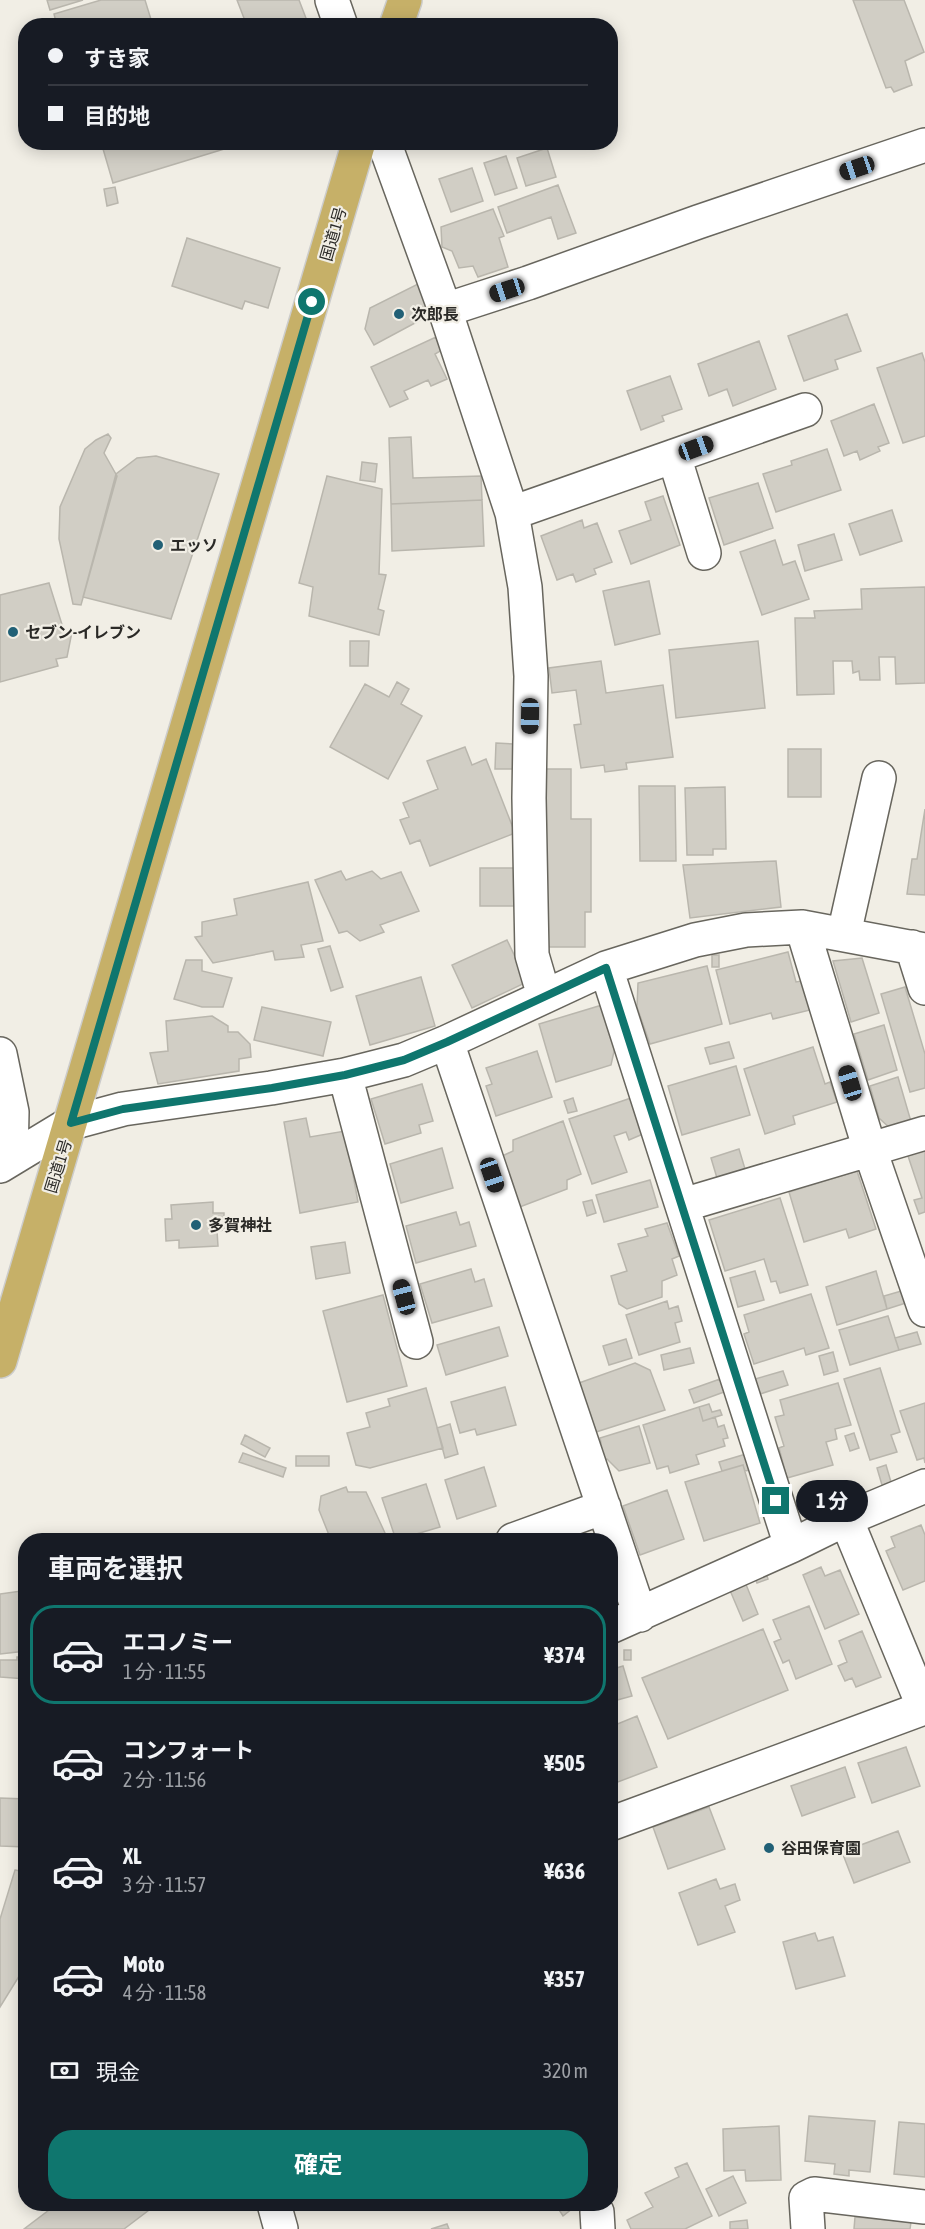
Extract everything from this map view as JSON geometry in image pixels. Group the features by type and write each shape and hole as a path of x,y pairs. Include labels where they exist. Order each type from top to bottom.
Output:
{"highway":[{"path":"399,18 405,0"},
{"name":"国道1号","path":"0,1361 357,150"}],"street":[{"path":"332,0 338,18"},
{"path":"445,310 925,145"},
{"path":"387,150 445,310 512,513 525,587 531,676 529,798 532,955 544,996"},
{"path":"512,513 805,410"},
{"path":"674,456 704,554"},
{"path":"844,934 879,778"},
{"path":"6,1162 71,1123 123,1109 272,1088 345,1075 404,1060 606,968 695,940 746,930 802,927 919,949 925,988"},
{"path":"802,927 870,1150 925,1310"},
{"path":"606,968 791,1546"},
{"path":"447,1042 604,1507 609,1533"},
{"path":"0,1054 12,1112 6,1162"},
{"path":"345,1075 416,1342"},
{"path":"683,1205 925,1133"},
{"path":"618,1583 625,1621 846,1519 925,1486"},
{"path":"532,1533 604,1507"},
{"path":"618,1821 924,1708 846,1519"},
{"path":"808,2229 806,2198 814,2194 925,2207"},
{"path":"276,2211 281,2229"}],"building":[{"path":"47,0 83,0 50,10"},
{"path":"101,0 145,0 151,18 55,18 54,14"},
{"path":"237,0 299,0 306,18 244,18"},
{"path":"853,0 904,0 924,52 905,61 912,85 894,92 891,87 886,88"},
{"path":"103,150 221,150 113,183"},
{"path":"548,150 556,177 526,186 517,158"},
{"path":"506,156 517,188 495,195 484,163"},
{"path":"472,168 483,201 451,212 439,179"},
{"path":"558,185 576,233 558,239 551,217 507,233 498,207"},
{"path":"115,187 118,203 107,206 104,189"},
{"path":"493,209 504,236 499,238 508,267 478,277 473,266 459,268 452,251 442,247 441,227"},
{"path":"187,238 280,268 268,308 245,301 242,309 172,286"},
{"path":"420,283 425,294 428,316 374,345 365,329 370,308"},
{"path":"847,314 861,351 835,360 838,369 804,381 788,336"},
{"path":"436,337 442,350 435,354 447,379 431,386 428,380 404,391 408,399 390,407 371,367"},
{"path":"759,341 776,389 733,406 727,389 709,396 698,364"},
{"path":"922,353 925,362 925,436 903,443 877,368"},
{"path":"670,376 682,409 662,416 664,421 641,430 627,391"},
{"path":"874,404 889,443 878,447 880,451 860,460 857,451 844,456 831,421"},
{"path":"108,434 111,438 104,453 117,476 81,605 73,604 59,539 60,507 85,449"},
{"path":"411,437 413,478 481,476 482,500 391,504 389,438"},
{"path":"827,449 841,490 776,512 763,474 792,465 791,461"},
{"path":"156,456 219,474 171,619 83,597 116,474 137,458"},
{"path":"362,462 377,464 375,482 360,480"},
{"path":"327,476 382,489 379,574 386,575 378,609 384,611 379,635 309,616 313,587 299,583"},
{"path":"758,483 773,528 724,545 709,498"},
{"path":"663,496 680,545 631,564 619,531 651,520 645,502"},
{"path":"482,500 484,546 392,551 391,504"},
{"path":"892,510 902,541 860,555 849,524"},
{"path":"582,520 584,528 597,523 612,562 594,569 596,574 576,582 573,574 557,580 541,536"},
{"path":"834,534 842,560 805,571 798,545"},
{"path":"775,540 783,565 795,561 809,599 762,615 740,552"},
{"path":"649,581 660,634 615,645 603,591"},
{"path":"49,583 64,631 72,632 67,657 56,659 58,666 0,682 0,595"},
{"path":"925,587 925,683 896,684 895,657 879,657 880,680 860,680 859,671 853,673 852,661 833,661 834,694 797,695 795,618 815,618 814,611 862,609 861,589"},
{"path":"350,641 369,641 368,666 350,666"},
{"path":"758,641 765,708 676,718 669,650"},
{"path":"601,661 606,693 663,685 673,757 626,763 627,769 605,772 604,765 581,768 574,725 581,724 576,690 552,693 549,668"},
{"path":"397,682 409,689 401,704 422,716 388,779 330,747 365,684 389,697"},
{"path":"496,743 514,744 513,769 495,769"},
{"path":"465,747 472,765 486,759 515,833 430,866 420,840 410,844 400,820 409,817 403,803 438,789 427,761"},
{"path":"788,749 821,749 821,797 788,797"},
{"path":"543,769 571,769 571,819 591,819 591,912 585,912 585,947 544,947"},
{"path":"639,786 675,786 676,861 640,861"},
{"path":"725,787 726,849 713,849 713,855 687,855 685,788"},
{"path":"925,809 925,895 907,894 912,859 917,859"},
{"path":"776,861 781,907 690,918 683,865"},
{"path":"480,868 515,868 515,906 480,906"},
{"path":"341,871 346,880 372,871 381,879 401,872 419,911 380,925 384,932 360,941 347,931 339,933 315,880"},
{"path":"308,882 323,941 301,945 304,957 275,960 273,951 213,963 195,937 202,936 202,922 237,915 234,899"},
{"path":"507,940 527,982 472,1008 452,965"},
{"path":"330,946 343,987 331,991 318,949"},
{"path":"788,952 796,982 802,981 810,1010 773,1019 771,1013 730,1024 716,970"},
{"path":"712,955 719,955 719,967 712,967"},
{"path":"862,958 879,1013 851,1022 833,961"},
{"path":"186,960 202,960 202,971 232,978 223,1007 202,1007 174,999"},
{"path":"707,966 722,1024 650,1044 637,1007 638,983"},
{"path":"421,977 435,1026 370,1045 356,996"},
{"path":"905,987 925,1054 925,1088 910,1092 881,994"},
{"path":"602,1005 615,1047 611,1065 556,1082 539,1024"},
{"path":"262,1007 331,1022 323,1056 254,1040"},
{"path":"212,1016 228,1026 228,1032 238,1032 250,1044 251,1057 239,1059 239,1071 158,1084 150,1053 168,1051 166,1021"},
{"path":"884,1025 897,1070 868,1080 854,1034"},
{"path":"729,1042 734,1058 710,1064 705,1048"},
{"path":"813,1047 825,1084 830,1082 837,1102 793,1116 795,1124 765,1134 744,1069"},
{"path":"537,1051 552,1097 496,1116 486,1086 492,1084 486,1068"},
{"path":"736,1066 750,1115 682,1135 668,1086"},
{"path":"898,1077 912,1125 892,1130 879,1118 870,1086"},
{"path":"422,1084 433,1121 419,1125 421,1133 385,1144 371,1099"},
{"path":"573,1098 577,1111 568,1113 564,1101"},
{"path":"631,1098 643,1134 629,1140 626,1132 614,1136 627,1172 592,1184 569,1119"},
{"path":"306,1118 310,1137 345,1131 358,1202 300,1213 284,1122"},
{"path":"563,1121 581,1174 567,1180 567,1189 517,1208 500,1157 513,1151 513,1140"},
{"path":"442,1148 453,1188 401,1203 390,1164"},
{"path":"925,1148 925,1212 919,1214 914,1200 922,1198 907,1153"},
{"path":"739,1149 745,1169 717,1178 711,1158"},
{"path":"857,1171 876,1229 849,1238 846,1229 804,1242 789,1192"},
{"path":"650,1180 658,1207 604,1222 596,1195"},
{"path":"780,1198 808,1285 780,1293 776,1281 771,1282 764,1259 725,1271 709,1220"},
{"path":"592,1200 596,1213 587,1216 583,1202"},
{"path":"213,1202 213,1213 224,1213 224,1230 217,1231 218,1246 179,1248 179,1240 166,1241 165,1219 172,1219 171,1205"},
{"path":"456,1212 460,1225 469,1222 476,1246 416,1263 406,1226"},
{"path":"667,1223 679,1256 672,1259 677,1275 662,1281 662,1297 627,1309 619,1304 611,1276 627,1271 618,1244 648,1236 645,1229"},
{"path":"345,1242 350,1273 316,1279 311,1247"},
{"path":"471,1269 475,1282 484,1279 492,1306 432,1323 420,1284"},
{"path":"755,1271 764,1300 738,1307 730,1278"},
{"path":"876,1271 887,1309 837,1325 826,1287"},
{"path":"905,1290 909,1302 887,1309 884,1296"},
{"path":"811,1294 829,1348 806,1355 804,1348 754,1364 744,1334 749,1332 744,1315"},
{"path":"383,1295 407,1386 347,1402 323,1311"},
{"path":"667,1301 669,1309 678,1306 682,1321 675,1323 680,1342 639,1355 626,1315"},
{"path":"888,1316 899,1350 850,1365 839,1330"},
{"path":"499,1327 508,1356 446,1375 437,1345"},
{"path":"917,1332 921,1344 899,1350 895,1338"},
{"path":"626,1339 632,1358 609,1365 603,1346"},
{"path":"690,1348 694,1363 664,1370 661,1355"},
{"path":"833,1352 838,1371 824,1375 819,1356"},
{"path":"635,1363 650,1370 665,1410 596,1432 579,1383"},
{"path":"880,1368 900,1432 891,1435 897,1452 870,1460 844,1379"},
{"path":"783,1371 788,1385 760,1394 755,1379"},
{"path":"720,1379 724,1392 694,1403 689,1390"},
{"path":"838,1383 851,1425 835,1429 837,1439 826,1442 833,1465 787,1478 779,1448 784,1446 775,1417 784,1415 780,1400"},
{"path":"505,1387 516,1425 477,1435 475,1429 460,1433 451,1402"},
{"path":"426,1388 443,1448 370,1468 356,1465 347,1433 370,1427 366,1413 390,1406 388,1399"},
{"path":"925,1403 925,1463 924,1458 917,1460 900,1411"},
{"path":"709,1404 712,1412 720,1410 722,1415 703,1421 699,1407"},
{"path":"699,1407 703,1421 715,1417 718,1427 724,1425 728,1438 723,1439 725,1446 696,1455 699,1464 670,1473 668,1466 657,1469 643,1425"},
{"path":"450,1424 458,1454 445,1458 437,1428"},
{"path":"639,1426 650,1463 619,1471 607,1459 599,1460 594,1445 601,1443 600,1438"},
{"path":"854,1433 859,1448 850,1451 845,1436"},
{"path":"245,1435 270,1448 265,1457 241,1444"},
{"path":"243,1453 286,1468 283,1477 239,1462"},
{"path":"746,1454 751,1470 745,1471 743,1465 722,1471 719,1462"},
{"path":"296,1456 329,1456 329,1466 296,1466"},
{"path":"743,1465 760,1523 704,1541 685,1482"},
{"path":"886,1465 891,1482 882,1485 877,1468"},
{"path":"484,1467 496,1506 457,1519 445,1480"},
{"path":"426,1484 440,1527 420,1533 394,1533 382,1498"},
{"path":"346,1487 348,1492 366,1492 385,1533 328,1533 319,1510 321,1496"},
{"path":"667,1490 684,1539 640,1555 623,1506"},
{"path":"921,1525 925,1535 925,1581 903,1590 886,1551 895,1547 891,1537"},
{"path":"821,1567 825,1576 840,1570 859,1614 825,1629 803,1575"},
{"path":"766,1573 768,1579 757,1583 755,1577"},
{"path":"745,1582 758,1614 743,1621 729,1588"},
{"path":"18,1591 18,1652 0,1654 0,1594"},
{"path":"809,1606 832,1664 796,1679 789,1660 783,1663 774,1642 781,1639 773,1620"},
{"path":"763,1629 788,1690 668,1739 642,1678"},
{"path":"862,1631 881,1677 856,1687 852,1678 845,1681 838,1666 847,1662 839,1641"},
{"path":"624,1650 631,1650 631,1660 624,1660"},
{"path":"18,1657 18,1678 0,1677 0,1660 17,1660"},
{"path":"623,1666 632,1696 618,1700 618,1668"},
{"path":"637,1716 657,1767 618,1782 618,1724"},
{"path":"906,1747 920,1786 872,1803 858,1763"},
{"path":"845,1767 855,1797 802,1816 791,1786"},
{"path":"0,1798 18,1799 18,1847 0,1846"},
{"path":"709,1807 725,1849 668,1869 653,1827"},
{"path":"898,1831 910,1862 854,1883 842,1852"},
{"path":"15,1870 18,1871 18,1978 0,2007 0,1919"},
{"path":"716,1879 720,1889 735,1884 740,1900 725,1906 735,1932 698,1945 679,1893"},
{"path":"815,1933 818,1941 833,1937 845,1976 796,1989 783,1942"},
{"path":"809,2116 875,2121 870,2172 849,2170 849,2176 834,2174 835,2164 805,2161"},
{"path":"899,2122 925,2124 925,2177 894,2174"},
{"path":"779,2126 781,2180 746,2181 745,2170 724,2171 723,2129"},
{"path":"687,2163 712,2216 685,2229 631,2229 627,2220 653,2207 645,2193 679,2177 675,2168"},
{"path":"733,2176 746,2203 719,2216 706,2189"},
{"path":"48,2211 148,2211 124,2229 24,2229"},
{"path":"560,2211 569,2211 563,2216"},
{"path":"855,2217 911,2222 910,2229 854,2229"},
{"path":"747,2220 748,2229 730,2229 730,2222"},
{"path":"447,2224 449,2229 431,2229"}],"place":[{"name":"次郎長","path":"399,314"},
{"name":"エッソ","path":"158,545"},
{"name":"セブン-イレブン","path":"13,632"},
{"name":"多賀神社","path":"196,1225"},
{"name":"谷田保育園","path":"769,1848"}],"route":[{"path":"312,302 71,1123 123,1109 272,1088 345,1075 404,1060 606,968 776,1501"}]}
